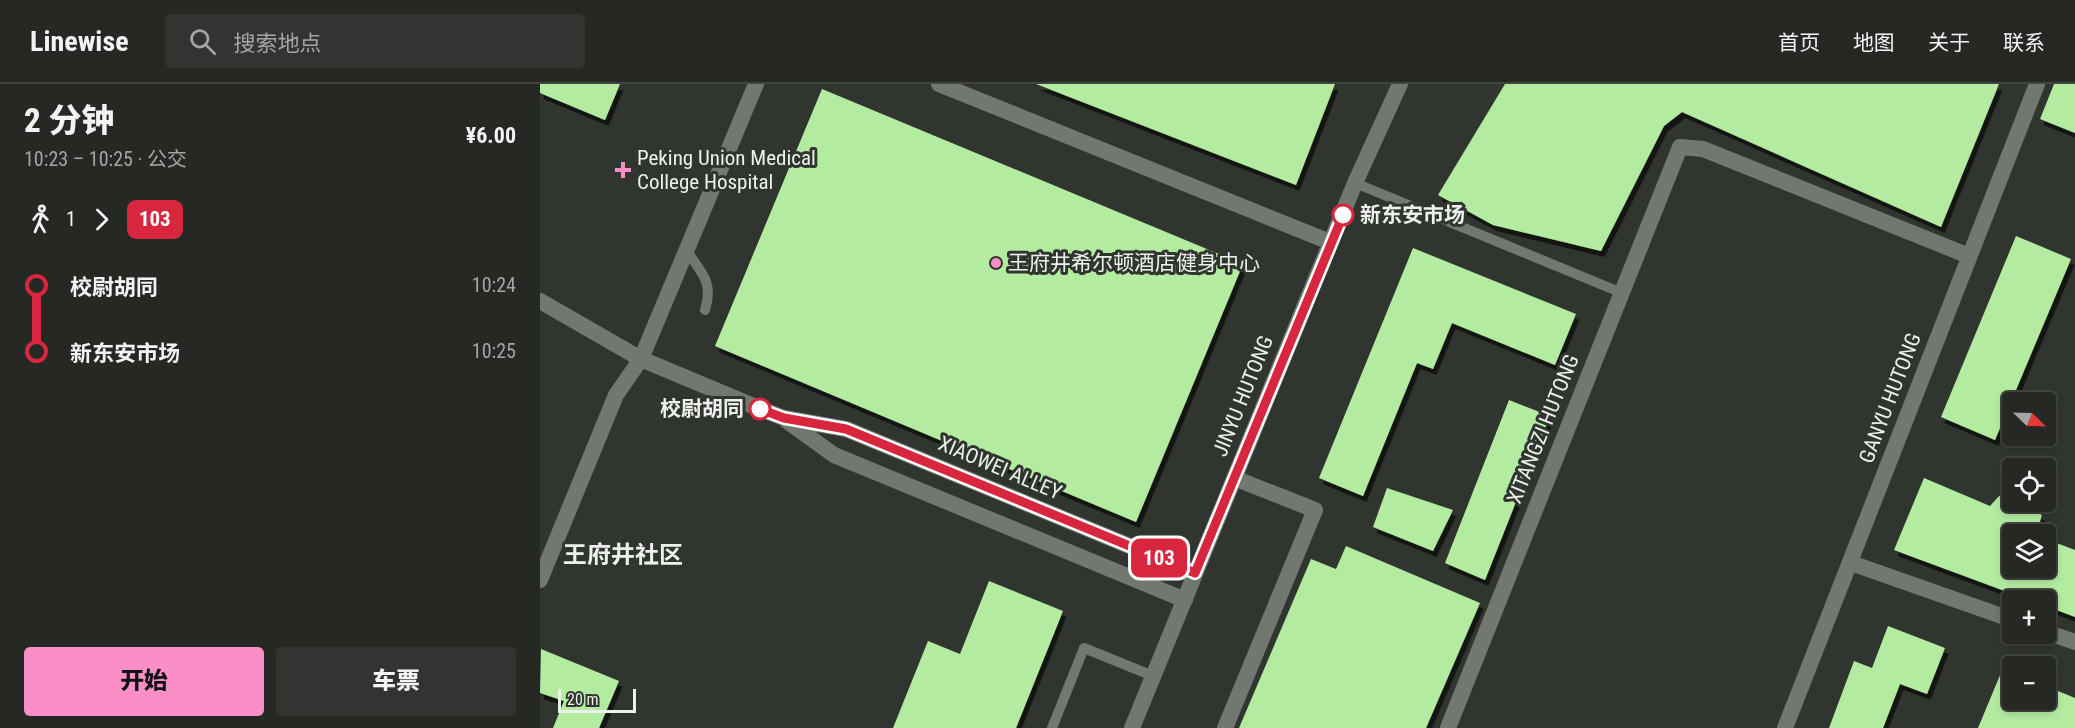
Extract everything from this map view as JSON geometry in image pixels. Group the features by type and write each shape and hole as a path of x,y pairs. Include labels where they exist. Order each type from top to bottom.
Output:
{"street":[{"path":"540,580 616,395 641,359 756,84"},
{"path":"939,84 1330,242"},
{"name":"JINYU HUTONG","path":"1132,728 1330,242 1400,84"},
{"name":"GANYU HUTONG","path":"1785,728 2037,84"},
{"name":"XITANGZI HUTONG","path":"1448,728 1680,147 1703,149 1969,256"},
{"name":"XIAOWEI ALLEY","path":"540,301 641,359 784,418 846,429 1195,573"},
{"name":"XIAOWEI ALLEY","path":"784,418 834,455 1185,600"},
{"path":"1225,728 1315,510 1233,478"},
{"path":"1851,563 2002,616"},
{"path":"2056,635 2075,642"}],"lane":[{"path":"1355,183 1622,293"},
{"path":"686,250 705,276 709,296 705,310"},
{"path":"842,420 860,429 873,440"},
{"path":"1052,728 1084,648 1153,676"}],"building":[{"path":"540,84 620,84 605,120 540,93"},
{"path":"1036,84 1335,84 1296,185"},
{"path":"1505,84 1999,84 1941,227 1682,112 1664,126 1601,251 1493,225 1438,195"},
{"path":"2054,84 2075,84 2075,133 2040,119"},
{"path":"822,89 1243,264 1136,522 715,346"},
{"path":"2016,236 2071,259 2015,392 2002,392 2002,423 1995,440 1941,417"},
{"path":"1413,248 1576,314 1555,365 1452,323 1433,369 1417,363 1363,496 1319,478"},
{"path":"1509,400 1550,416 1485,580 1445,563"},
{"path":"1924,478 1990,506 1999,496 2002,497 2002,512 2035,512 2042,515 2039,524 2002,524 2002,578 2056,578 2056,543 2075,550 2075,617 2056,610 2056,590 2002,590 1894,550"},
{"path":"1387,488 1453,510 1433,551 1373,527"},
{"path":"1346,546 1480,603 1426,728 1239,728 1311,559 1336,569"},
{"path":"989,581 1063,611 1016,728 893,728 928,641 960,654"},
{"path":"1888,626 1945,648 1927,694 1900,684 1883,728 1829,728 1854,661 1872,668"},
{"path":"541,649 619,681 599,728 553,728 564,701 540,693"},
{"path":"2002,670 2002,710 2056,710 2056,690 2075,698 2075,728 1978,728"}],"bus line":[{"name":"103","path":"760,409 784,418 846,429 1195,573 1343,215"}],"place":[{"name":"Peking Union Medical College Hospital","path":"623,170"},
{"name":"新东安市场","path":"1343,215"},
{"name":"王府井希尔顿酒店健身中心","path":"996,263"},
{"name":"校尉胡同","path":"760,409"}],"district":[{"name":"王府井社区","path":"623,555"}]}
